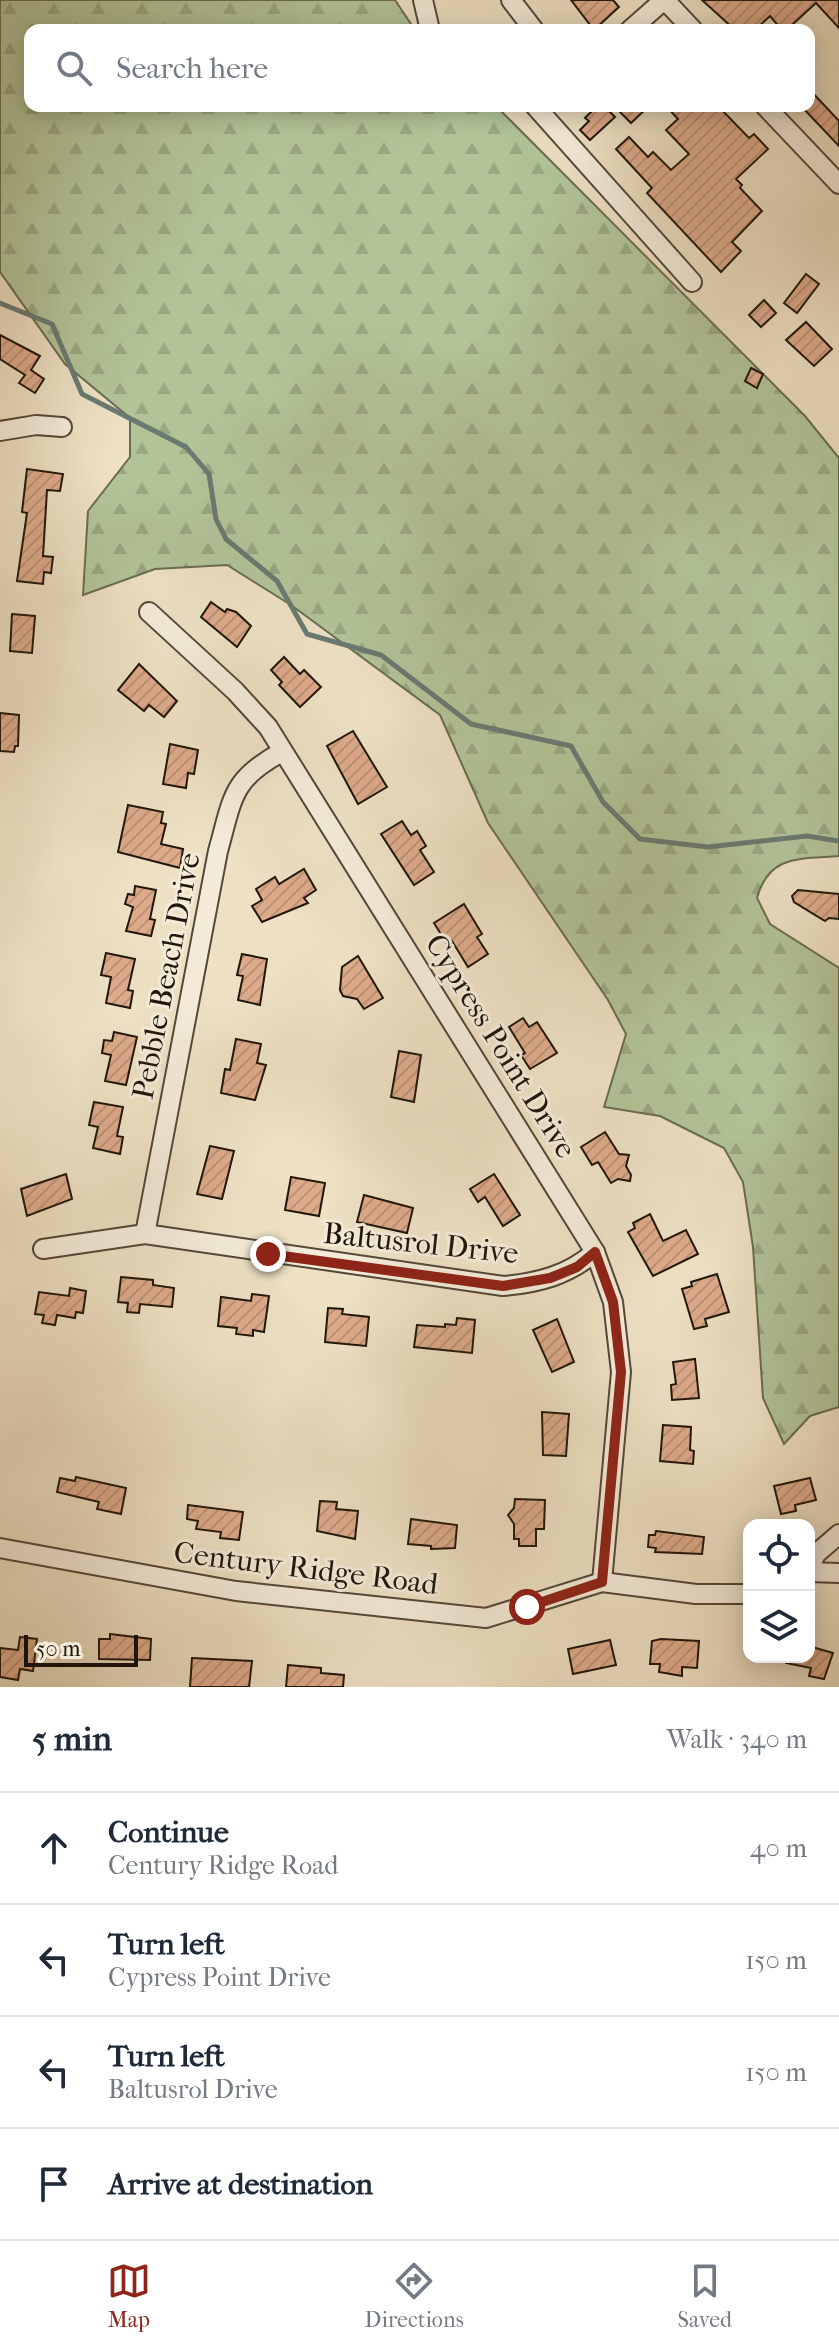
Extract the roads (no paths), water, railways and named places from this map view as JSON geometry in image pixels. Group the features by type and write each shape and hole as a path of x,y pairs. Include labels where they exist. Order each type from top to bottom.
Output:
{"street":[{"path":"423,0 429,24"},
{"path":"511,0 529,24"},
{"path":"637,24 664,0 687,24"},
{"path":"542,112 692,282"},
{"path":"771,112 839,184"},
{"path":"0,431 36,425 62,427"},
{"name":"Cypress Point Drive","path":"149,612 235,691 268,727 595,1252 613,1302 621,1372 602,1582"},
{"name":"Pebble Beach Drive","path":"145,1234 225,826 243,779 282,752"},
{"name":"Baltusrol Drive","path":"43,1249 145,1234 503,1286 550,1278 577,1267 595,1252"},
{"path":"815,1556 839,1534"},
{"name":"Century Ridge Road","path":"0,1548 236,1591 466,1617 486,1618 602,1582"},
{"path":"815,1571 839,1573"},
{"path":"602,1582 696,1594 743,1594"}],"waterway":[{"path":"0,303 52,324 82,394 186,447 209,474 216,519 226,539 277,581 307,634 381,655 471,724 571,746 603,802 640,839 708,847 807,836 839,841"}]}
